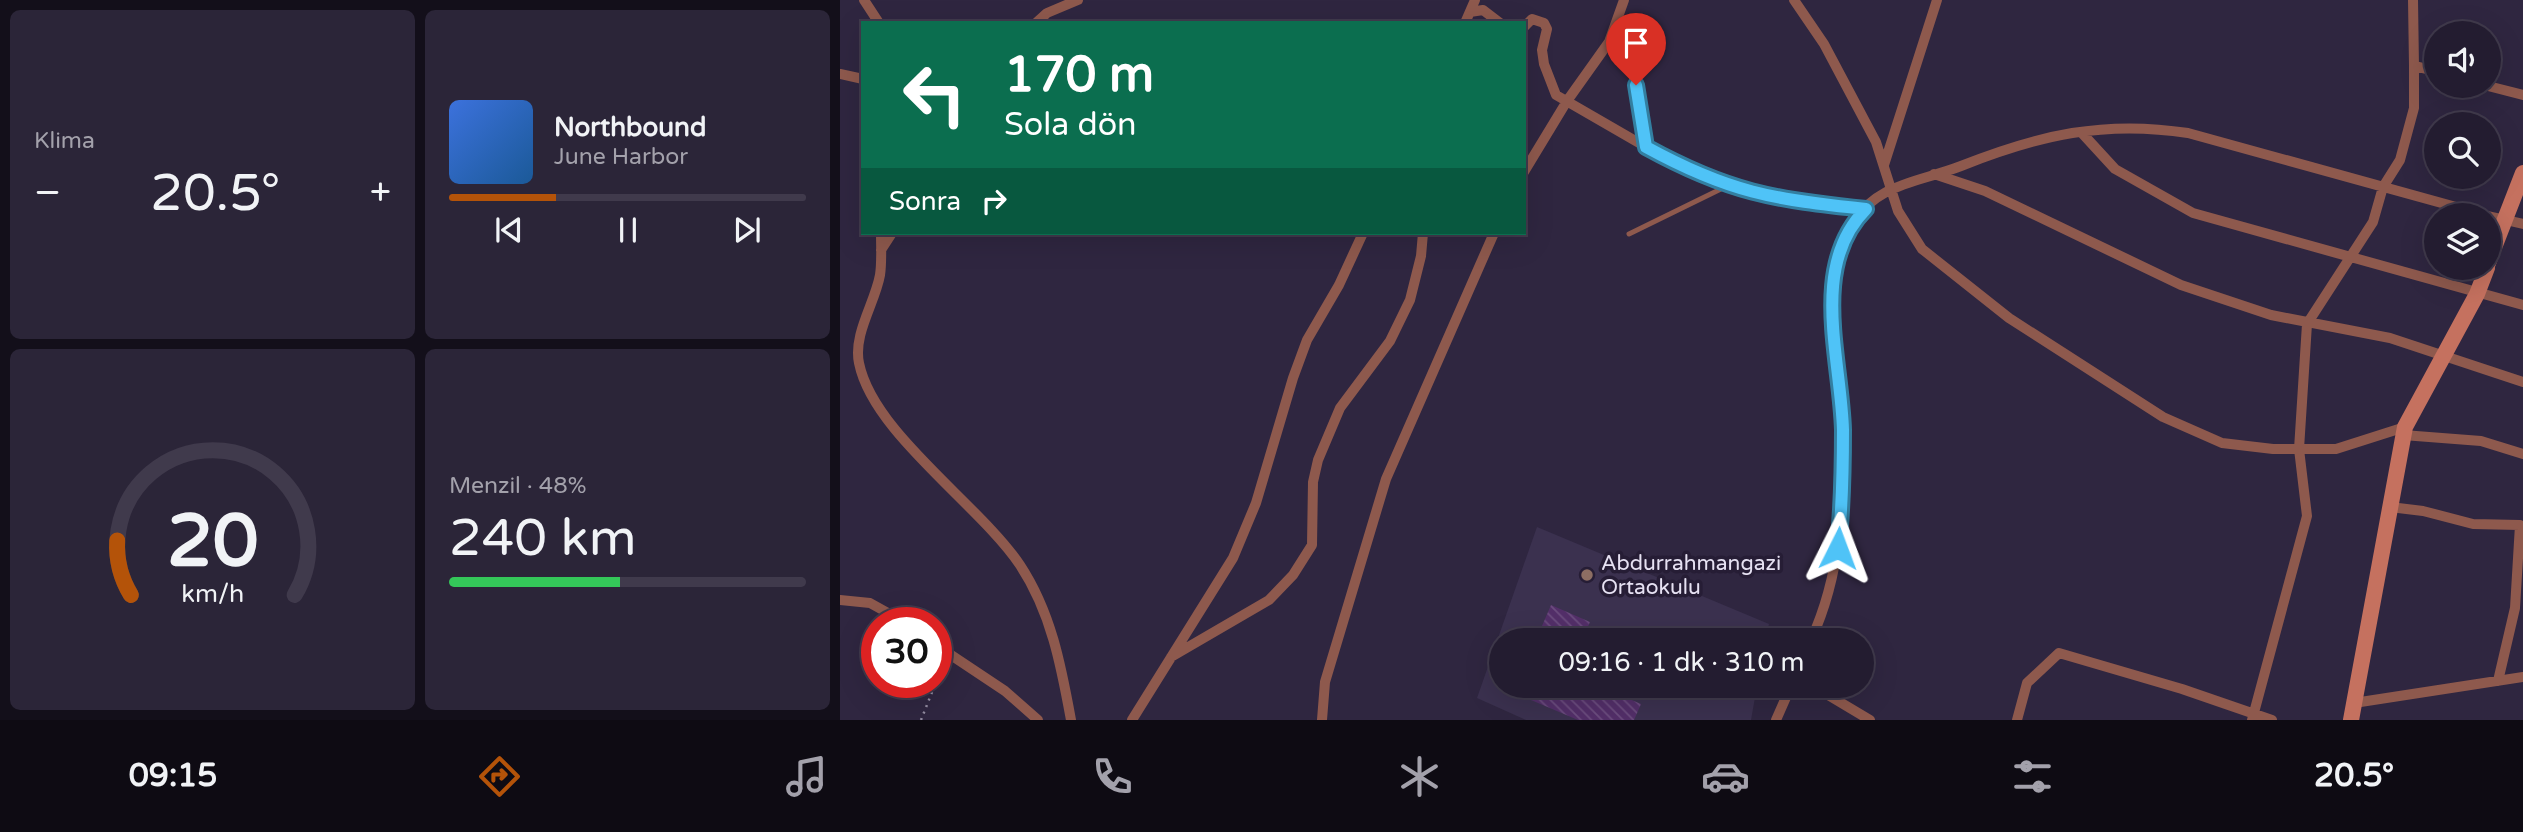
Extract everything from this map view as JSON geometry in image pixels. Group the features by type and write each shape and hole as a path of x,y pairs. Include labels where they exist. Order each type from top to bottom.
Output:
{"street":[{"path":"864,0 878,21"},
{"path":"1038,21 1047,13 1078,0"},
{"path":"1468,17 1475,0"},
{"path":"1526,169 1567,101 1609,42 1624,0"},
{"path":"1794,0 1824,44 1876,142 1898,211 1922,249 2009,318 2163,417 2222,443 2336,449 2404,431 2481,441 2523,454"},
{"path":"1884,165 1937,0"},
{"path":"2253,718 2307,516 2299,449 2307,324 2373,222 2383,187 2400,160 2414,107 2413,0"},
{"path":"1468,17 1483,10 1497,21"},
{"path":"1526,25 1532,19 1544,23 1547,29 1542,50 1547,78 1556,95 1646,147 1727,186 1790,201 1866,209"},
{"path":"1617,21 1636,85 1646,147"},
{"path":"2414,66 2424,68"},
{"path":"840,74 861,79"},
{"path":"2501,89 2523,95"},
{"path":"1816,628 1832,585 1840,530 1843,430 1833,279 1844,236 1866,209 1891,187 2021,142 2081,132 2145,126 2188,133 2440,203"},
{"path":"2081,132 2115,169 2193,213 2523,306"},
{"path":"2501,230 2523,173"},
{"path":"1934,174 1985,191 2181,285 2307,324 2390,338 2523,383"},
{"path":"2501,219 2523,224"},
{"path":"881,235 880,276 864,323 858,359 865,384 883,414 1024,571 1041,599 1057,648 1071,720"},
{"path":"881,250 891,235"},
{"path":"1132,720 1233,558 1256,503 1307,340 1339,285 1362,235"},
{"path":"1169,659 1269,600 1293,575 1312,545 1312,482 1318,460 1340,408 1390,341 1410,300 1423,235"},
{"path":"1322,720 1325,682 1386,480 1493,235"},
{"path":"2352,714 2404,431 2482,280"},
{"path":"2390,507 2423,511 2473,524 2521,526 2515,608 2498,681"},
{"path":"840,600 876,607"},
{"path":"2017,720 2027,683 2059,653 2182,689 2253,718 2272,720"},
{"path":"952,657 1005,691 1038,720"},
{"path":"2345,720 2352,714 2523,677"},
{"path":"1776,720 1786,698"},
{"path":"1833,698 1870,720"}],"lane":[{"path":"1629,234 1727,186"}],"path":[{"path":"921,720 930,698"}],"shaded area":[{"name":"Abdurrahmangazi Ortaokulu","path":"1537,527 1769,624 1768,628 1502,628"},
{"name":"Abdurrahmangazi Ortaokulu","path":"1489,664 1489,698 1755,698 1751,720 1526,720 1477,698"}],"building":[{"path":"1551,605 1590,622 1587,628 1541,628"},
{"path":"1526,698 1627,698 1641,704 1634,720 1578,720"}],"place":[{"name":"Abdurrahmangazi Ortaokulu","path":"1587,575"}],"route":[{"path":"1636,85 1646,147 1674,163 1715,182 1763,196 1866,209 1844,236 1833,279 1843,430 1838,548"}]}
